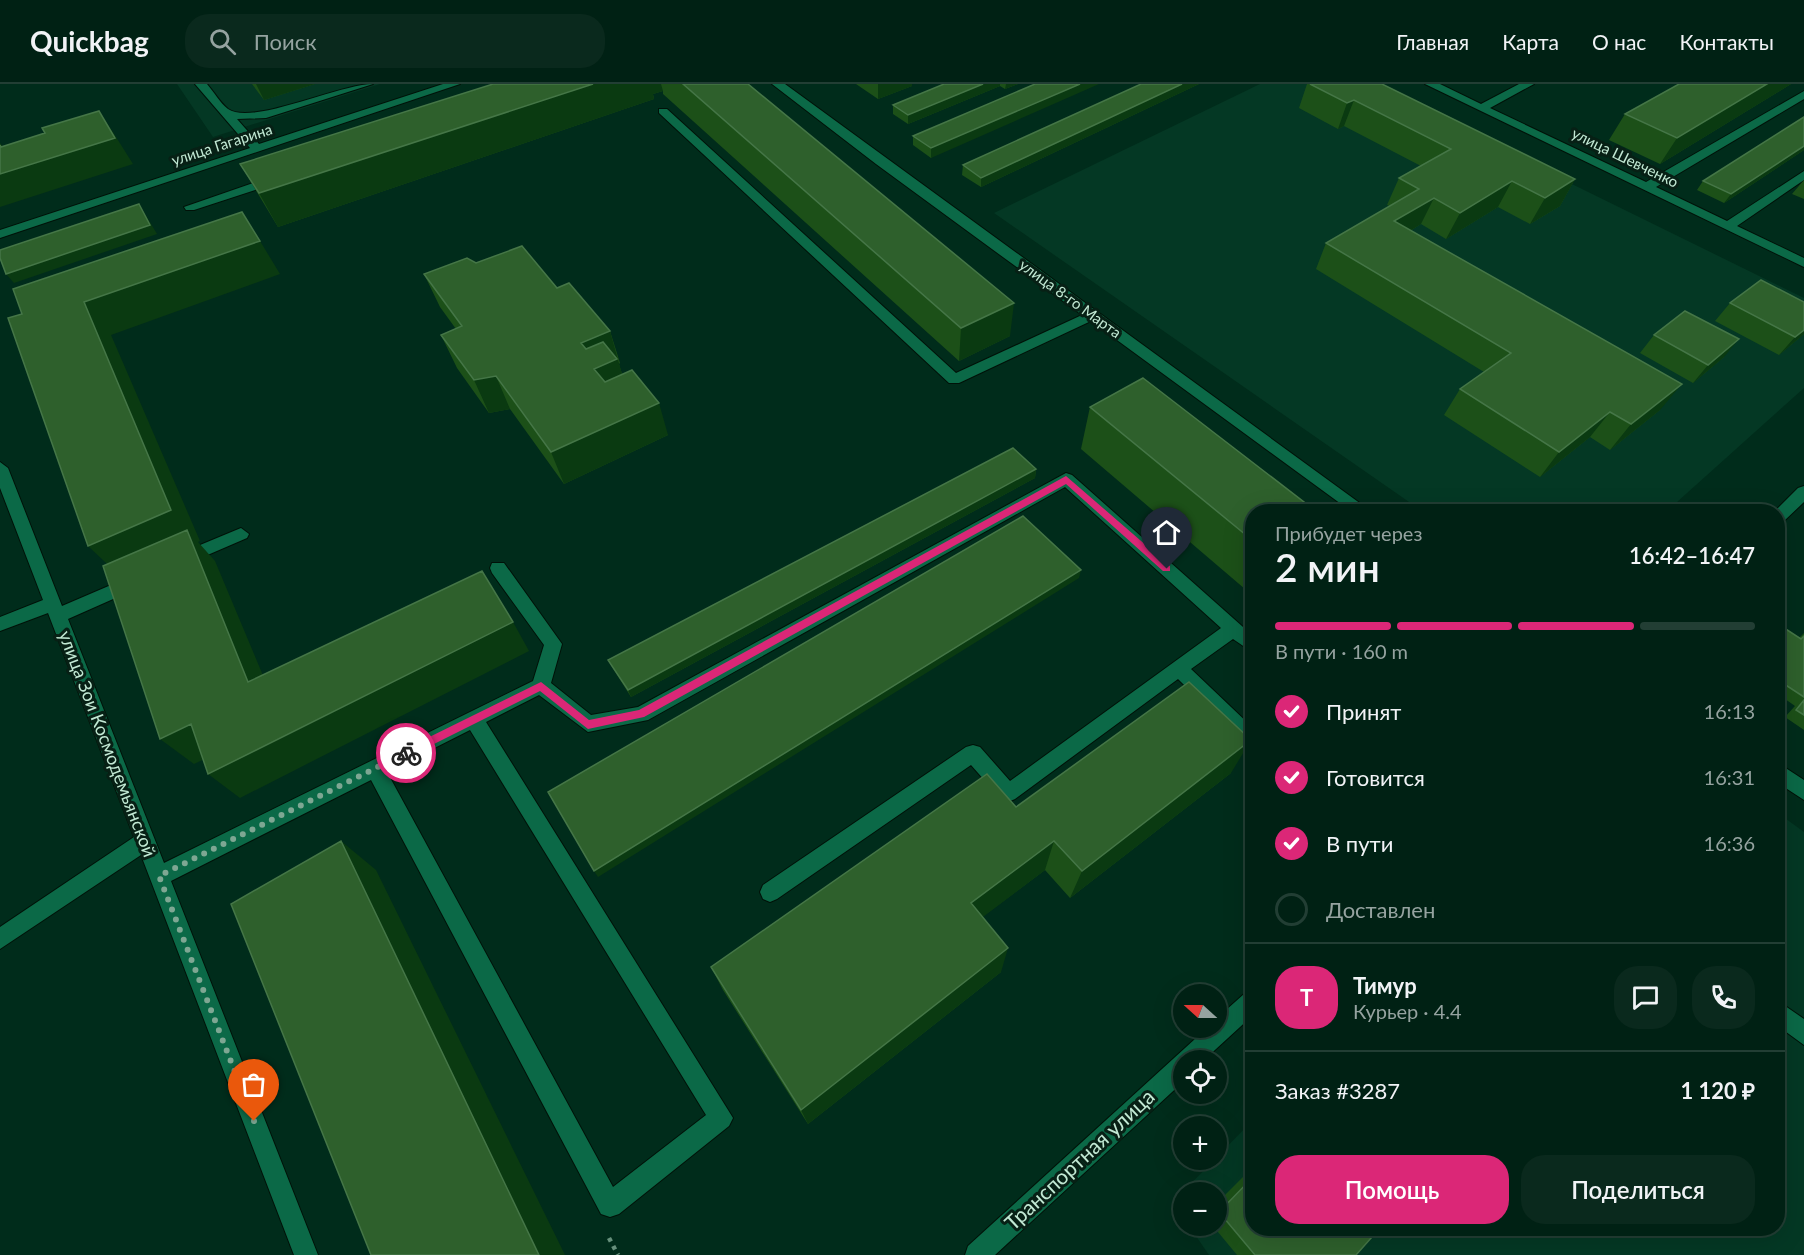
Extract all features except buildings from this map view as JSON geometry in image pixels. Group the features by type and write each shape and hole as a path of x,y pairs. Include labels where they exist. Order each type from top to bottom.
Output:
{"street":[{"path":"201,84 257,149"},
{"path":"225,112 243,117 262,116 367,84"},
{"name":"улица Гагарина","path":"0,234 257,149 409,93 454,84"},
{"name":"улица 8-го Марта","path":"778,84 1353,504"},
{"name":"улица Шевченко","path":"1431,84 1804,262"},
{"path":"1481,108 1528,84"},
{"path":"1647,187 1804,94"},
{"path":"663,111 954,380 1093,315"},
{"path":"190,207 291,174"},
{"path":"1728,226 1804,175"},
{"name":"улица Зои Космодемьянской","path":"0,468 306,1255"},
{"path":"541,686 588,724 640,714 1066,479 1245,639"},
{"path":"1785,512 1801,499"},
{"path":"165,568 241,534"},
{"path":"159,876 541,686 553,644 498,568"},
{"path":"0,624 55,610 144,578"},
{"path":"770,892 974,753 1008,793 1233,629"},
{"path":"1179,669 1245,732"},
{"path":"375,769 610,1205 721,1118 474,720"},
{"path":"1785,777 1804,791"},
{"path":"0,939 145,842"},
{"path":"1199,1050 1245,1008"},
{"path":"1785,1018 1804,1034"},
{"name":"Транспортная улица","path":"976,1255 1173,1075"}],"shaded area":[{"path":"177,84 380,84 213,137"},
{"path":"1260,84 1368,84 1804,298 1804,388 1675,504 1412,504 994,213"},
{"path":"1785,818 1804,832 1804,1255 1209,1255 1196,1236 1227,1236 1227,1182 1193,1182 1204,1170 1227,1170 1227,1147 1245,1128 1245,1236 1785,1236"}],"way so far":[{"path":"254,1121 159,876 406,753"}],"route":[{"path":"406,753 541,686 588,724 640,714 1066,479 1167,569"}]}
